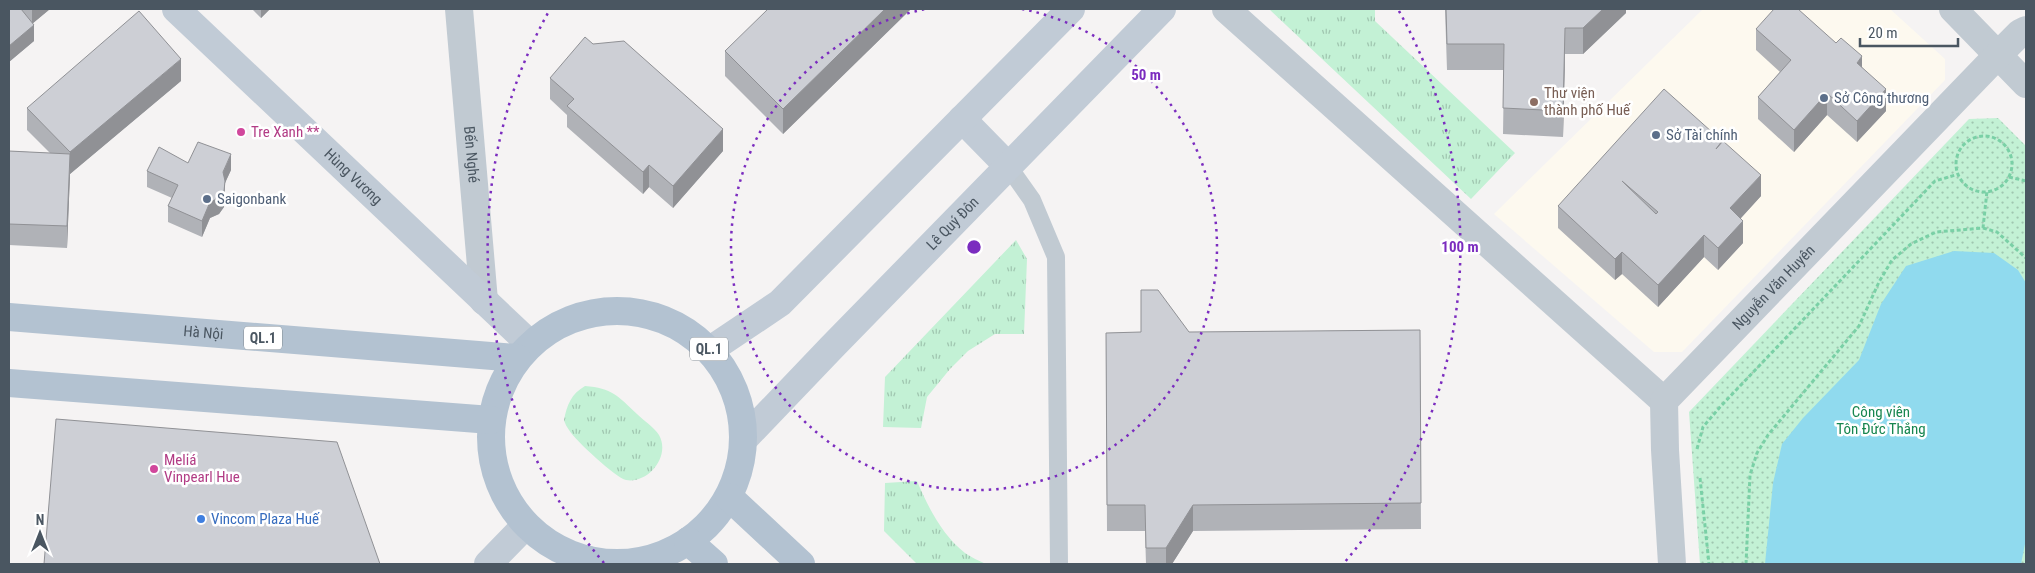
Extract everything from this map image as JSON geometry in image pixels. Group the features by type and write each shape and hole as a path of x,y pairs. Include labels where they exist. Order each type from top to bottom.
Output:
{"main road":[{"name":"QL.1","path":"622,310 654,316 684,330 710,350 729,377 735,391 740,406 744,438 737,478 729,497 718,514 704,529 688,541 656,557 620,563 583,562 543,540 526,525 504,494 492,458 491,420 496,398 505,377 524,351 558,325 589,314 622,310"},
{"name":"Hà Nội","path":"9,317 524,351"},
{"path":"9,383 491,420"},
{"path":"729,497 801,564"},
{"path":"688,541 714,564"}],"street":[{"name":"Hùng Vương","path":"176,9 484,301 524,351"},
{"name":"Bến Nghé","path":"459,9 484,301"},
{"path":"710,350 780,303 1071,9"},
{"name":"Lê Quý Đôn","path":"744,438 1162,9"},
{"path":"1226,9 1664,401 1672,564"},
{"path":"1953,9 2026,84"},
{"name":"Nguyễn Văn Huyên","path":"1664,401 1998,55 2020,33 2026,30"},
{"path":"962,119 1008,166"},
{"path":"488,564 526,525"}],"lane":[{"path":"1008,166 1032,200 1056,257 1059,564"}],"path":[{"path":"1988,136 2004,144 2009,150 2012,159 2009,177 2003,184 1987,192 1969,187 1959,174 1956,162 1958,153 1963,145 1978,137 1988,136"},
{"path":"1697,451 1703,427 1720,407 1935,181 1959,174"},
{"path":"2009,177 2026,181"},
{"path":"1983,228 1987,192"},
{"path":"1746,564 1750,475 1757,452 1768,435 1829,359 1859,326 1879,282 1892,260 1911,244 1936,232 1983,228 1997,232 2026,258"},
{"path":"1699,470 1709,564"}],"shaded area":[{"path":"1703,9 1890,9 1945,59 1945,80 1682,352 1654,352 1494,214"}],"green space":[{"path":"1269,9 1375,9 1375,21 1515,153 1471,199"},
{"name":"Công viên Tôn Đức Thắng","path":"1998,118 2026,146 2026,564 1700,564 1689,412 1969,119"},
{"path":"1016,240 1027,259 1024,334 995,334 968,351 927,397 921,428 883,427 885,377"},
{"path":"585,386 602,389 614,394 659,435 662,443 660,460 642,478 626,480 621,478 579,442 565,424 564,420 568,405 573,396"},
{"path":"917,481 931,510 949,538 965,553 986,564 917,564 884,531 885,483"}],"water":[{"path":"1954,251 1994,253 2018,270 2026,283 2026,539 2021,564 1765,564 1773,483 1782,444 1803,418 1859,360 1881,304 1906,266"}],"building":[{"path":"9,9 21,9 34,25 9,46"},
{"path":"768,9 885,9 783,109 725,51"},
{"name":"Thư viện thành phố Huế","path":"1446,9 1603,9 1583,28 1565,28 1563,111 1503,108 1504,44 1447,44"},
{"name":"Sở Công thương","path":"1774,9 1798,9 1836,43 1841,38 1862,56 1857,63 1886,89 1857,121 1827,93 1794,130 1758,97 1791,60 1756,29"},
{"path":"139,11 181,59 70,152 27,108"},
{"path":"585,37 593,44 624,41 723,129 673,186 649,165 643,172 567,106 574,99 550,78"},
{"path":"1664,89 1722,141 1716,149 1723,141 1761,175 1730,208 1743,221 1718,248 1704,235 1658,285 1622,252 1615,259 1558,206","holes":["1622,181 1658,212 1656,214"]},
{"path":"198,142 231,154 223,172 225,181 224,191 219,198 210,202 202,221 168,206 178,185 147,171 159,147 188,163"},
{"path":"9,151 70,154 67,226 9,224"},
{"path":"1141,290 1158,290 1189,332 1420,330 1421,503 1193,505 1166,548 1146,548 1145,505 1107,505 1106,333 1141,332"},
{"name":"Vincom Plaza Huế","path":"56,419 337,442 380,564 44,564"}],"place":[{"name":"Sở Công thương","path":"1824,98"},
{"name":"Thư viện thành phố Huế","path":"1534,102"},
{"name":"Tre Xanh **","path":"241,132"},
{"name":"Sở Tài chính","path":"1656,135"},
{"name":"Saigonbank","path":"207,199"},
{"name":"Meliá Vinpearl Hue","path":"154,469"},
{"name":"Vincom Plaza Huế","path":"201,519"}]}
